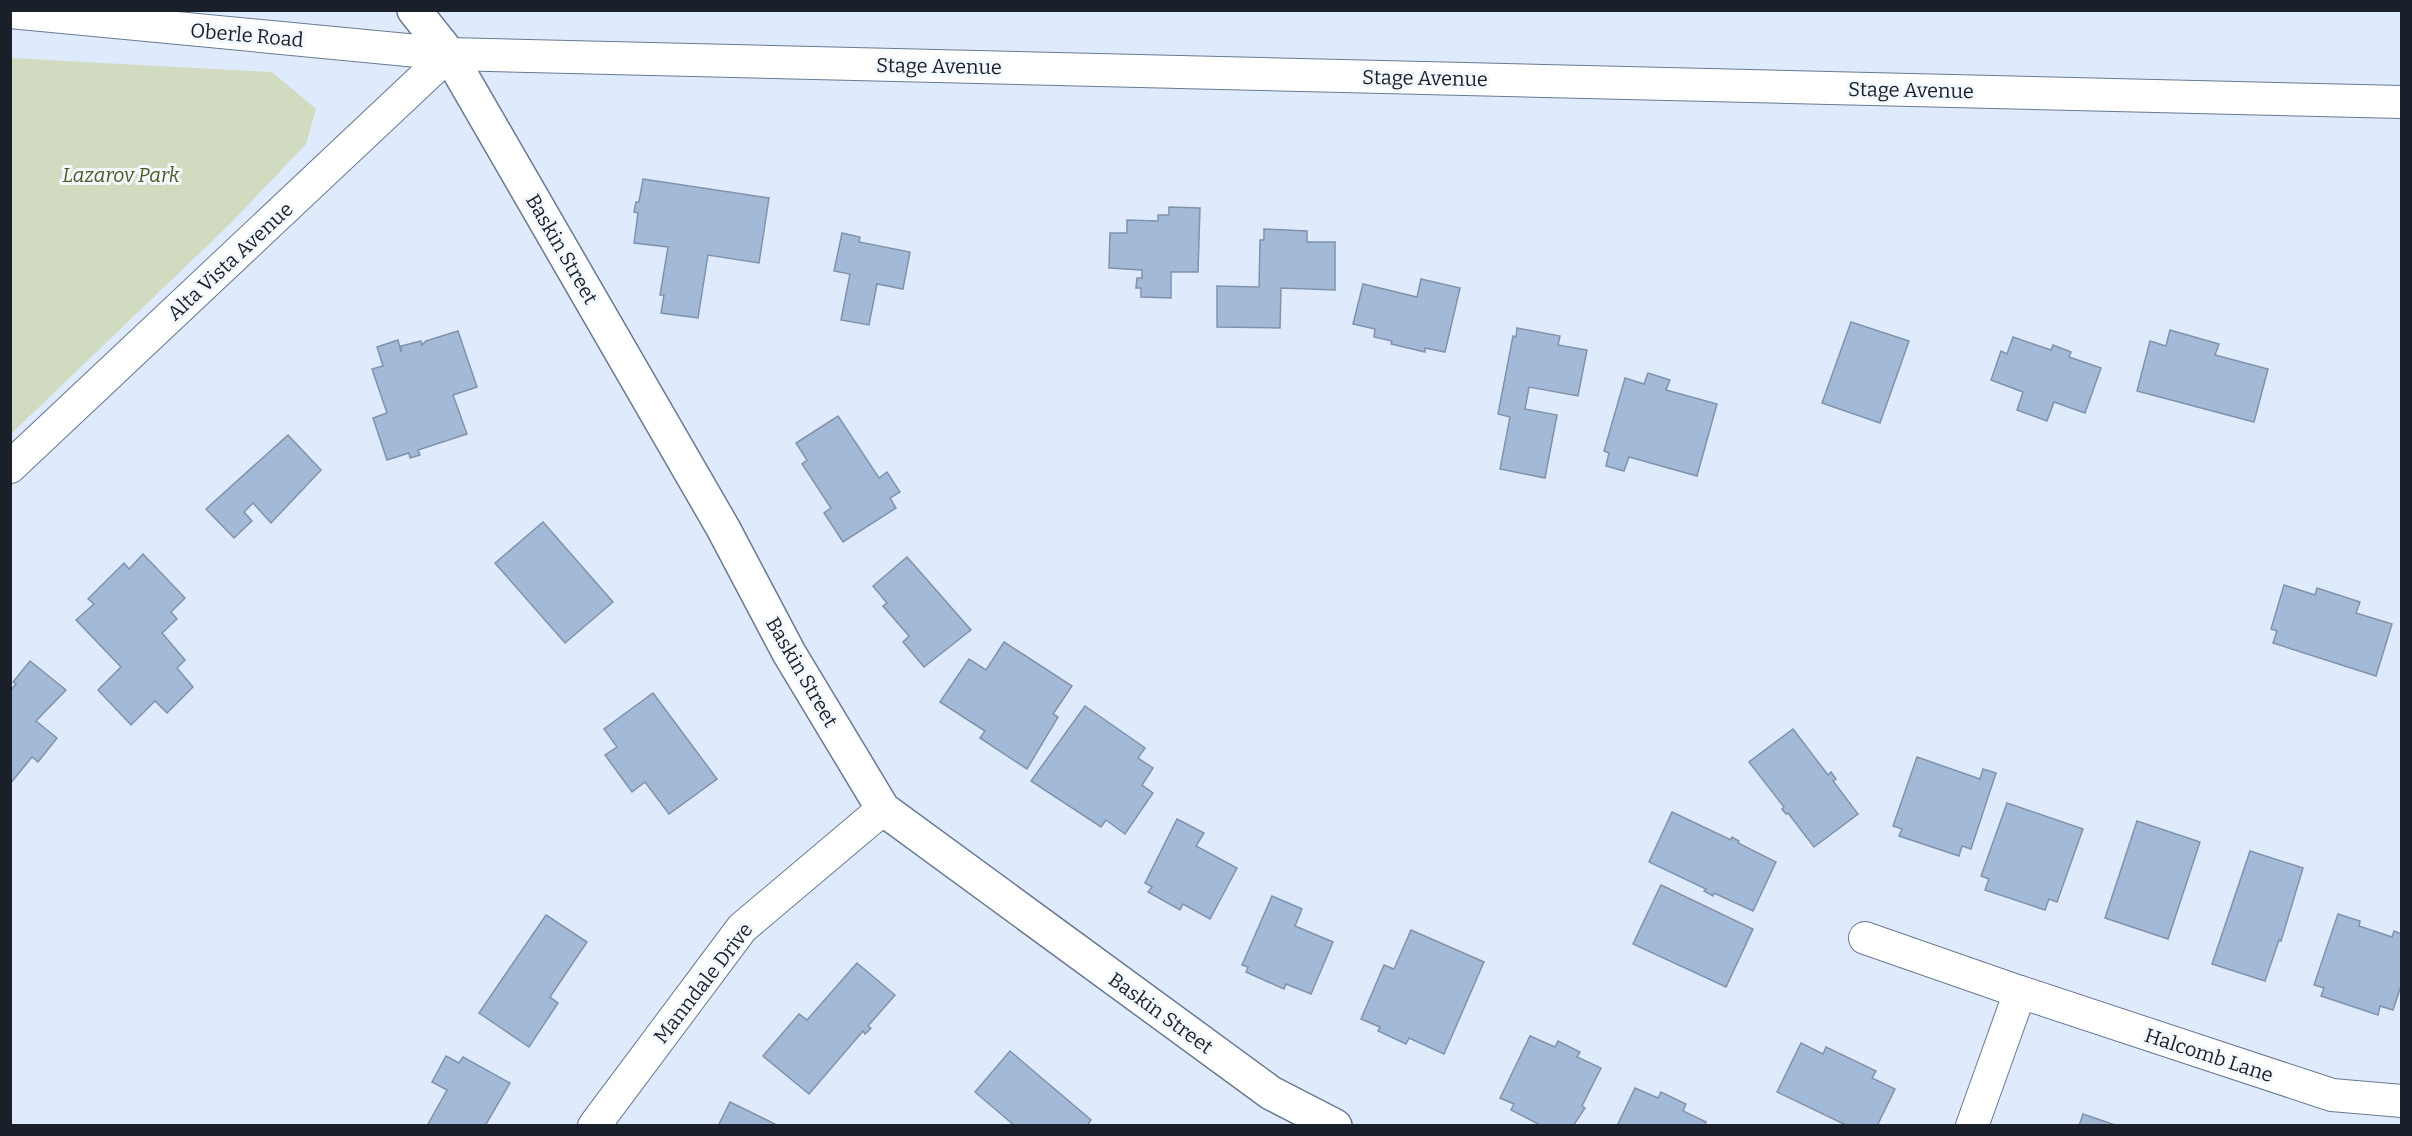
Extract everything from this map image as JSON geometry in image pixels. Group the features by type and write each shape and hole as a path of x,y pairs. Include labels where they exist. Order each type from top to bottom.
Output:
{"street":[{"name":"Baskin Street","path":"414,10 449,54 717,518 789,653 883,809 1271,1094 1335,1125"},
{"name":"Oberle Road","path":"10,12 449,54"},
{"name":"Stage Avenue","path":"449,54 2402,102"},
{"name":"Alta Vista Avenue","path":"10,467 449,54"},
{"name":"Manndale Drive","path":"594,1125 742,928 883,809"},
{"name":"Halcomb Lane","path":"1865,938 2332,1095 2402,1101"},
{"path":"1972,1125 2020,992"}],"green space":[{"name":"Lazarov Park","path":"11,58 272,72 316,109 306,144 232,222 11,434"}],"building":[{"path":"643,179 769,198 759,263 708,255 698,318 661,313 664,295 660,295 668,247 634,243 638,213 634,212 636,202 639,202"},
{"path":"1169,207 1200,208 1198,272 1171,272 1171,298 1141,297 1141,288 1136,288 1137,278 1142,278 1142,270 1109,268 1110,233 1127,233 1127,220 1158,221 1158,215 1169,215"},
{"path":"1264,229 1307,231 1307,242 1335,242 1335,290 1281,288 1280,328 1217,327 1217,286 1259,287 1260,240 1264,240"},
{"path":"842,233 860,237 859,242 910,252 903,289 877,284 869,325 841,320 850,274 834,271"},
{"path":"1421,279 1460,288 1445,352 1425,348 1425,352 1391,344 1392,341 1374,337 1375,329 1353,324 1363,284 1417,297"},
{"path":"1851,322 1909,341 1880,423 1822,403"},
{"path":"1517,328 1560,336 1558,345 1587,350 1578,396 1529,387 1525,409 1557,415 1545,478 1500,469 1510,417 1498,414 1513,336 1516,337"},
{"path":"2170,330 2219,344 2215,355 2268,369 2254,422 2137,391 2150,341 2166,346"},
{"path":"458,331 477,387 453,395 467,434 418,450 420,455 410,458 409,453 387,460 373,418 387,413 372,369 383,366 377,347 398,340 401,352 401,346 421,341 422,345 426,341"},
{"path":"2013,337 2051,350 2053,345 2071,352 2069,357 2101,368 2085,413 2054,402 2047,421 2017,410 2023,392 1991,380 2001,351 2007,354"},
{"path":"1648,373 1670,380 1666,390 1717,404 1697,476 1629,457 1624,471 1606,466 1609,453 1604,451 1625,378 1644,384"},
{"path":"838,416 879,478 887,472 900,492 890,498 896,508 843,542 824,513 831,508 802,464 807,460 796,443"},
{"path":"288,435 321,470 271,523 253,503 244,512 252,521 234,538 206,509"},
{"path":"543,522 613,602 565,643 495,563"},
{"path":"143,554 185,598 171,612 177,619 162,633 185,660 177,668 193,687 167,713 155,701 131,725 98,690 121,667 76,620 94,604 88,599 124,563 129,569"},
{"path":"907,557 971,630 924,667 903,642 909,636 883,606 887,603 873,586"},
{"path":"2284,585 2315,595 2317,588 2360,602 2356,613 2392,624 2376,676 2273,643 2277,631 2271,629"},
{"path":"1004,642 1072,686 1053,714 1058,717 1027,769 980,738 985,731 940,702 969,659 986,670"},
{"path":"30,661 66,690 36,721 57,738 38,762 32,757 10,784 10,691 16,684 13,682"},
{"path":"653,693 717,779 669,814 645,782 632,792 605,755 617,747 604,729"},
{"path":"1085,706 1145,748 1138,758 1153,768 1142,785 1153,793 1125,834 1106,820 1101,827 1031,781"},
{"path":"1793,729 1828,775 1831,772 1836,779 1833,781 1858,814 1814,847 1788,813 1786,814 1782,809 1784,807 1749,762"},
{"path":"1917,757 1980,779 1983,769 1996,773 1971,849 1962,846 1959,856 1899,836 1902,829 1893,826"},
{"path":"2007,803 2083,829 2057,902 2049,899 2045,910 1985,890 1989,879 1981,876"},
{"path":"1672,812 1731,840 1732,837 1739,841 1738,843 1776,862 1753,911 1714,893 1713,896 1704,891 1706,889 1649,862"},
{"path":"1177,819 1204,833 1196,846 1237,868 1210,919 1183,904 1180,910 1148,892 1152,887 1145,883"},
{"path":"2137,821 2200,842 2168,939 2105,918"},
{"path":"2250,851 2303,868 2281,941 2279,940 2265,981 2212,964"},
{"path":"1661,885 1753,929 1726,987 1633,944"},
{"path":"1272,896 1302,909 1295,926 1333,942 1311,994 1286,984 1284,989 1246,972 1248,967 1242,965"},
{"path":"2338,914 2360,921 2359,926 2392,937 2394,931 2402,934 2402,983 2393,1010 2380,1006 2378,1015 2321,996 2324,988 2314,985"},
{"path":"546,915 587,942 550,997 558,1003 529,1047 479,1013"},
{"path":"1411,930 1484,962 1444,1054 1409,1038 1406,1044 1378,1031 1380,1027 1361,1019 1384,965 1394,969"},
{"path":"857,963 895,995 868,1026 871,1028 865,1034 863,1031 809,1094 763,1056 799,1014 807,1020"},
{"path":"1530,1036 1555,1047 1558,1041 1580,1052 1577,1057 1601,1068 1582,1106 1585,1108 1573,1126 1542,1126 1511,1110 1514,1104 1500,1098"},
{"path":"1801,1043 1823,1054 1826,1047 1876,1071 1872,1078 1895,1089 1877,1126 1848,1126 1777,1092"},
{"path":"1010,1051 1091,1120 1087,1126 1015,1126 975,1092"},
{"path":"446,1056 459,1063 463,1057 510,1083 485,1126 427,1126 447,1090 432,1082"},
{"path":"1635,1088 1658,1098 1661,1092 1686,1104 1683,1111 1706,1122 1705,1126 1617,1126"},
{"path":"730,1102 775,1124 774,1126 718,1126"},
{"path":"2083,1114 2118,1126 2079,1126"}]}
